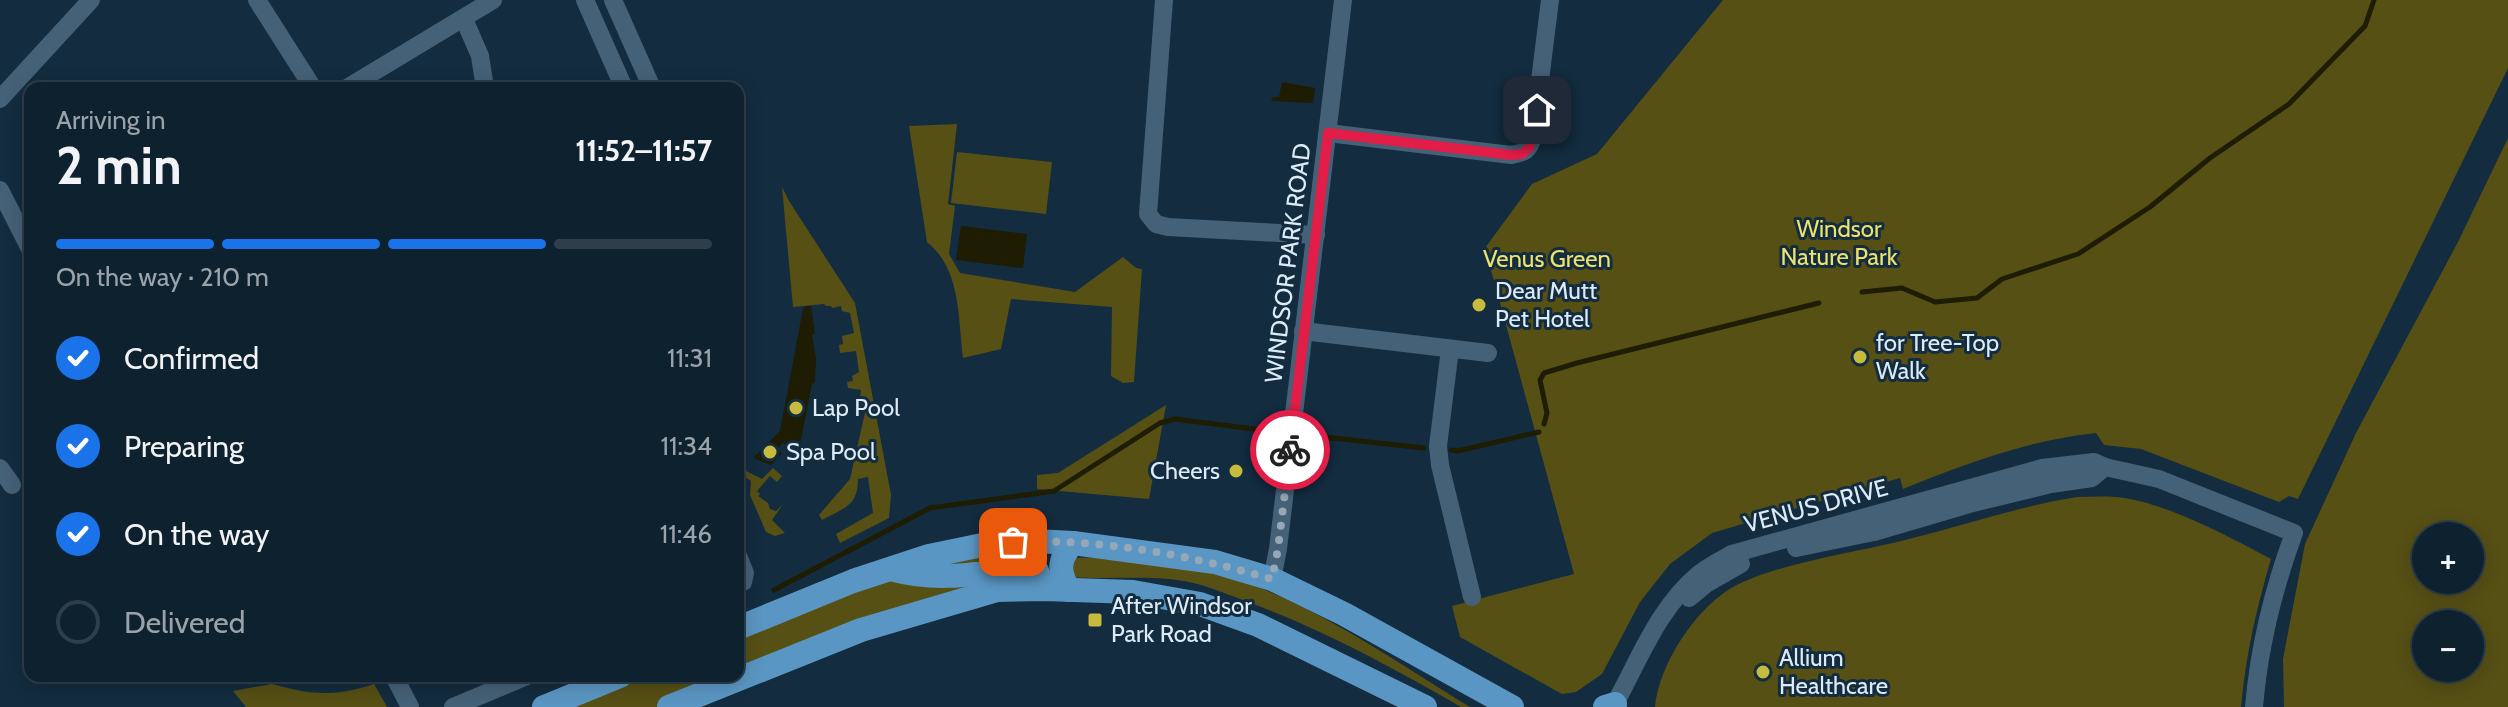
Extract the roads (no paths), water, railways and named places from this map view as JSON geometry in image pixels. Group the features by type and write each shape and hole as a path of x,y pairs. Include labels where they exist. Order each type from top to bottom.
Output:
{"main road":[{"path":"744,626 853,581 929,556 992,543 1073,543 1215,562 1272,579 1344,614 1512,707"},
{"path":"1069,590 1060,564 1065,551 1073,543"},
{"path":"892,570 939,577 1028,568 1037,571 1044,589"},
{"path":"744,677 861,630 997,590 1133,592 1200,604 1258,625 1425,707"},
{"path":"544,707 605,682"},
{"path":"669,707 731,682"}],"street":[{"path":"25,82 91,0"},
{"path":"257,0 309,82"},
{"path":"357,82 493,0"},
{"path":"585,0 621,82"},
{"path":"613,0 649,82"},
{"path":"1164,0 1148,214 1156,224 1168,227 1316,235"},
{"name":"WINDSOR PARK ROAD","path":"1272,579 1343,0"},
{"path":"1328,133 1522,154 1529,148 1533,137 1550,0"},
{"path":"464,19 480,56 484,82"},
{"path":"0,99 24,83"},
{"path":"0,190 24,237"},
{"path":"1303,331 1488,353"},
{"path":"1450,349 1438,446 1472,597"},
{"name":"VENUS DRIVE","path":"1615,706 1650,636 1701,572 1746,549 2042,468 2094,462 2159,479 2294,533 2269,609 2258,658 2254,707"},
{"path":"0,468 12,485"},
{"path":"397,682 410,707"},
{"path":"453,707 513,682"}],"waterway":[{"path":"1862,292 1902,288 1935,302 1977,298 2002,279 2078,254 2150,207 2210,158 2289,104 2365,26 2374,0"},
{"path":"1544,424 1547,413 1540,380 1544,373 1819,303"},
{"path":"774,590 930,508 1054,491 1160,423 1175,419 1270,431"},
{"path":"1451,450 1539,432"},
{"path":"1305,435 1424,448"}],"place":[{"name":"Dear Mutt Pet Hotel","path":"1479,305"},
{"name":"for Tree-Top Walk","path":"1860,357"},
{"name":"Lap Pool","path":"796,408"},
{"name":"Spa Pool","path":"770,452"},
{"name":"Cheers","path":"1236,471"},
{"name":"After Windsor Park Road","path":"1095,620"},
{"name":"Allium Healthcare","path":"1763,672"}],"park label":[{"name":"Windsor Nature Park","path":"1839,243"},
{"name":"Venus Green","path":"1547,259"}]}
